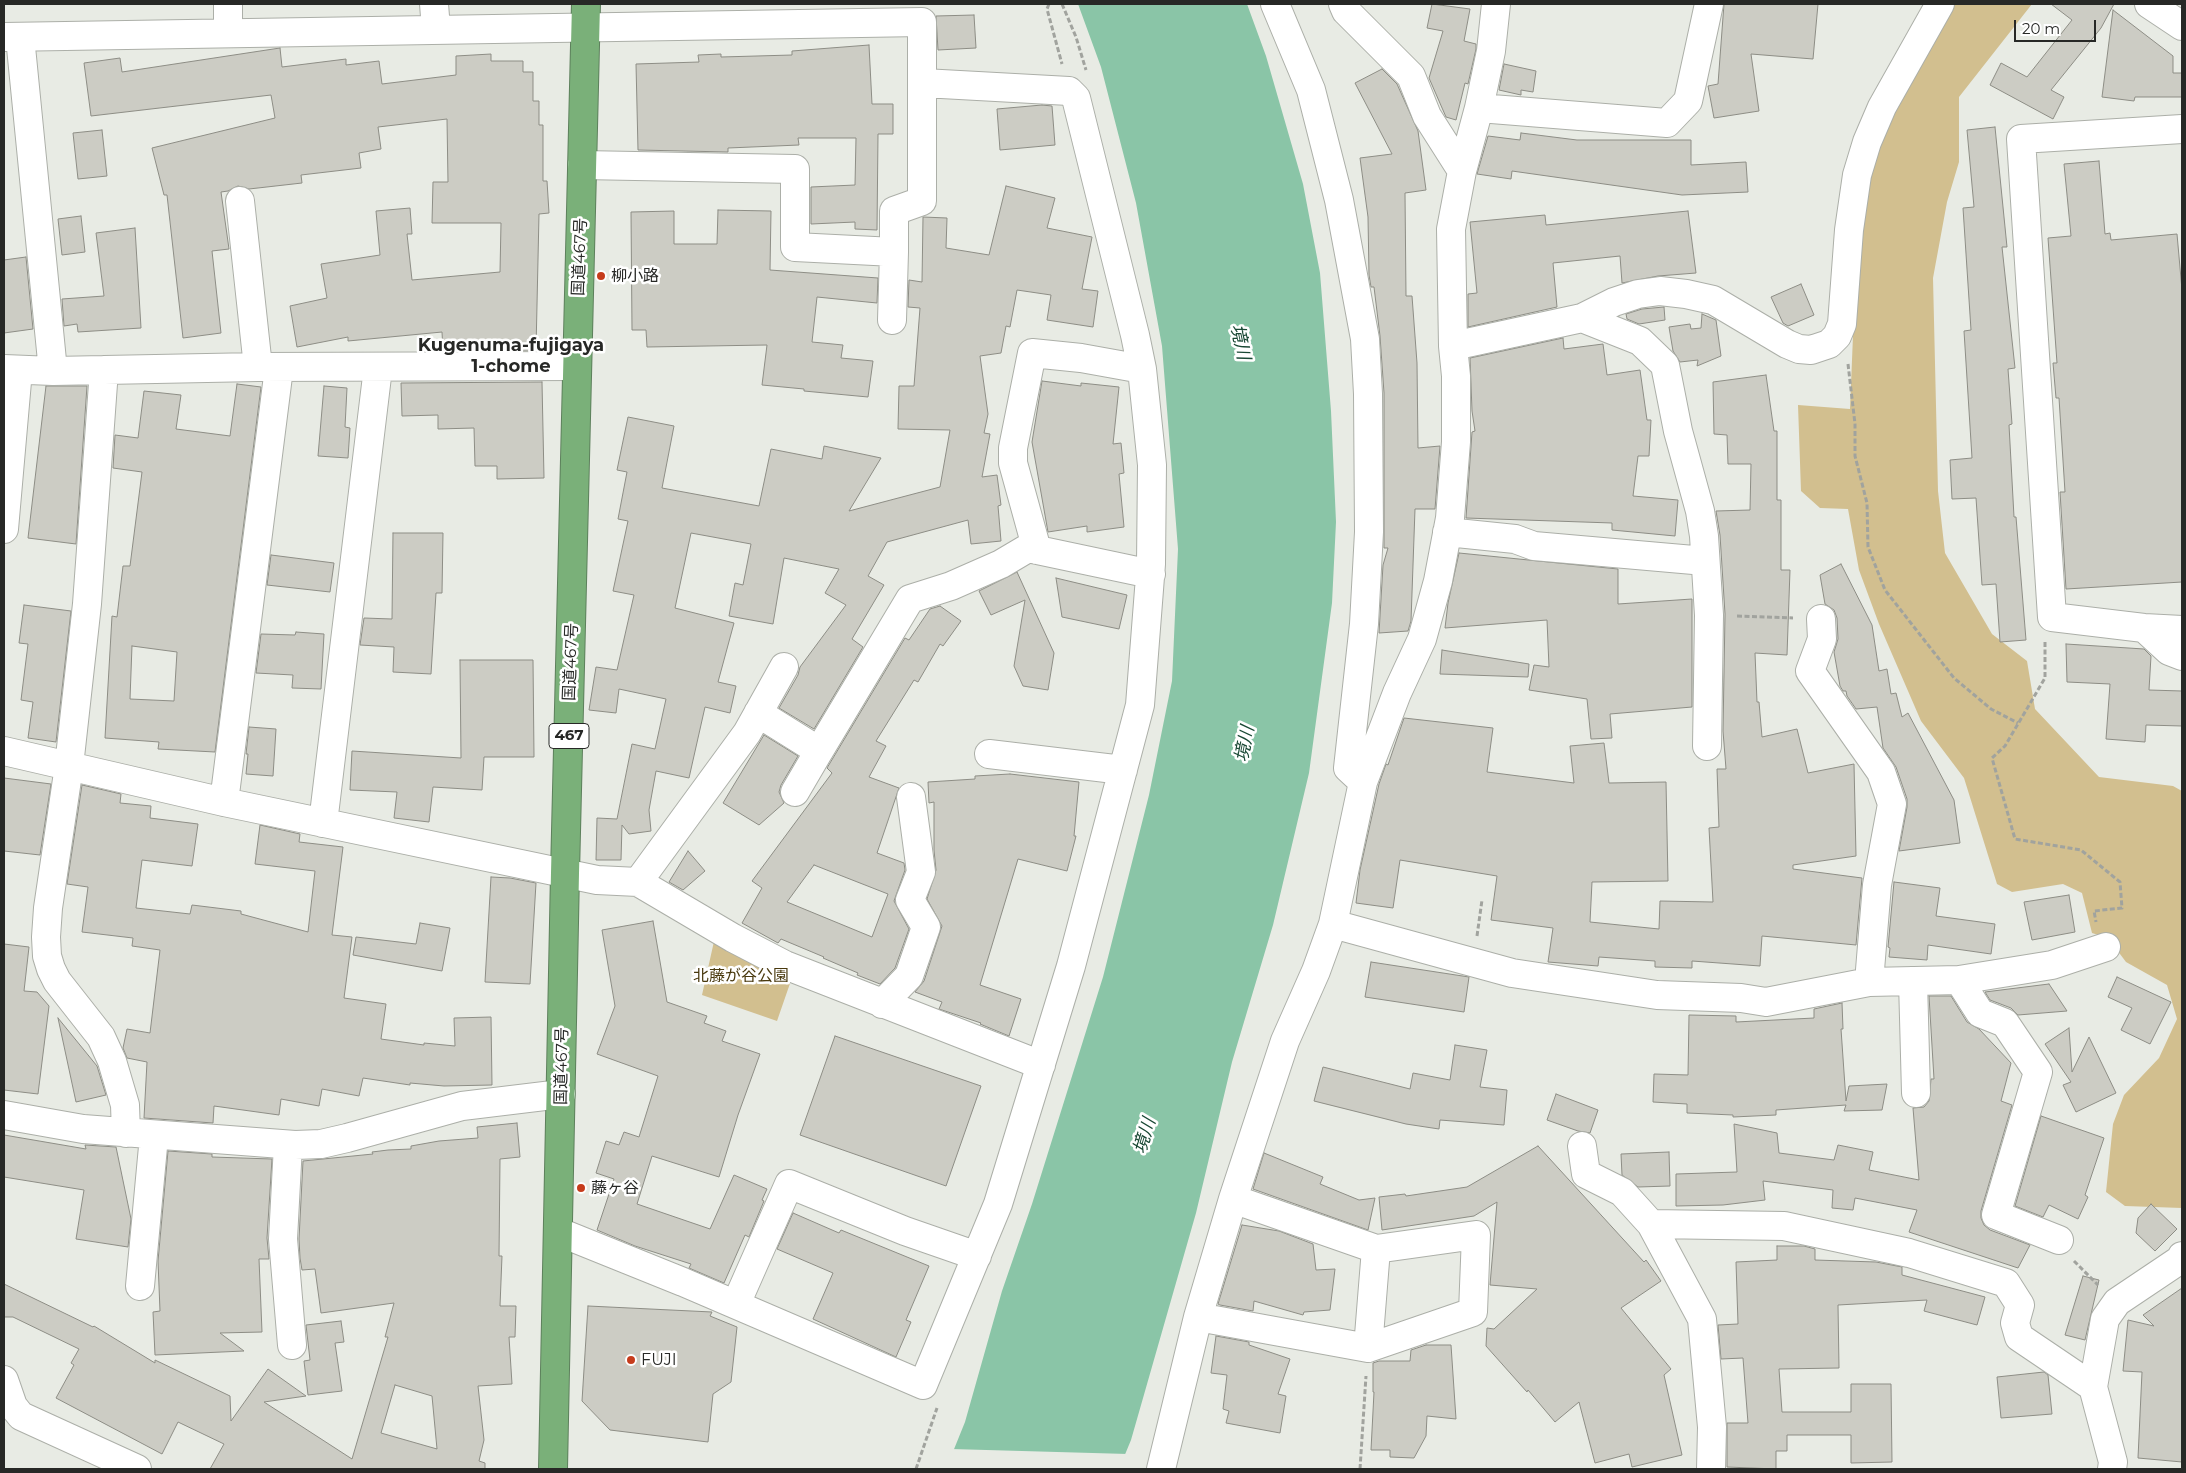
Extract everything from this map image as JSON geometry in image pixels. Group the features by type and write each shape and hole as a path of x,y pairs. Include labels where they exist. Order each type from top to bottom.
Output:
{"highway":[{"name":"国道467号","path":"553,1469 565,873 586,15"}],"street":[{"path":"228,4 228,33"},
{"path":"1275,4 1311,90 1339,200 1365,339 1368,394 1370,532 1364,624 1348,768 1363,782"},
{"path":"1343,4 1346,11 1411,76 1427,116 1462,171"},
{"path":"1161,1469 1198,1317 1233,1199 1285,1041 1316,971 1333,924 1363,782 1397,693 1422,639 1438,582 1447,532 1456,442 1452,229 1462,171 1479,108 1491,51 1496,4"},
{"path":"1479,108 1667,122 1688,101 1709,4"},
{"path":"1453,346 1582,318 1614,302 1638,294 1660,291 1713,300 1786,344 1799,349 1811,350 1830,344 1837,336 1842,324 1849,230 1856,175 1867,142 1882,107 1940,4"},
{"path":"2149,4 2182,26"},
{"path":"53,371 12,37 228,33 435,16 586,15 922,22 922,201 894,211 892,320"},
{"path":"559,1232 736,1304 923,1385 998,1204 1071,966 1140,704 1150,574 1152,465 1142,369 1076,98 1069,91 923,83"},
{"path":"2182,129 2021,139 2052,617 2144,628 2182,630"},
{"path":"582,165 795,169 795,247 894,252"},
{"path":"224,802 268,368 240,201"},
{"path":"1582,318 1640,341 1665,365 1678,431 1700,511 1704,536 1709,615 1707,746"},
{"path":"1037,550 1013,463 1013,448 1032,353 1082,358 1142,369"},
{"path":"4,528 11,370 577,366"},
{"path":"323,822 378,368"},
{"path":"104,370 87,604 70,766 48,908 47,956 58,981 101,1037 112,1061 125,1105 126,1133"},
{"path":"1447,532 1516,539 1534,546 1705,561"},
{"path":"795,792 910,599 951,586 1001,564 1028,548 1150,574"},
{"path":"1821,619 1822,639 1810,671 1881,772 1892,804 1877,885 1869,982"},
{"path":"2144,628 2169,651 2182,656"},
{"path":"638,882 747,733 784,668"},
{"path":"758,713 819,751"},
{"path":"4,751 224,802 597,880 638,882 733,938 785,965 1041,1065"},
{"path":"989,754 1123,770"},
{"path":"882,1004 909,976 926,927 910,900 921,872 911,797"},
{"path":"1333,924 1512,973 1658,996 1741,998 1766,1002 1869,982 1959,980 2052,966 2106,947"},
{"path":"1959,980 1980,1013 2005,1023 2038,1072 1996,1215 2059,1240"},
{"path":"1913,981 1916,1092"},
{"path":"4,1115 83,1129 154,1136 288,1145 321,1144 462,1106 561,1094"},
{"path":"140,1286 154,1136"},
{"path":"288,1145 283,1239 292,1345"},
{"path":"1582,1146 1586,1174 1622,1192 1651,1224 1702,1319 1712,1427 1711,1469"},
{"path":"736,1304 789,1184 905,1231 977,1256"},
{"path":"1198,1317 1368,1348 1473,1312 1476,1235 1376,1249 1233,1199"},
{"path":"1651,1224 1784,1226 1909,1253 2006,1283 2020,1305 2015,1323 2019,1337 2093,1387"},
{"path":"1368,1348 1376,1249"},
{"path":"2112,1469 2113,1462 2093,1387 2105,1318 2117,1302 2181,1259 2182,1256"},
{"path":"4,1380 13,1406 21,1416 137,1469"}],"path":[{"path":"1049,4 1047,9 1069,91"},
{"path":"1830,344 1847,358 1855,424 1855,456 1866,503 1868,546 1885,590 1954,678 1991,709 2018,723"},
{"path":"1709,615 1780,617"},
{"path":"2045,643 2045,678 2005,746 1992,758 2015,839 2080,850 2120,882 2122,908"},
{"path":"1474,962 1482,900"},
{"path":"1360,1469 1368,1348"}],"green space":[{"path":"1950,4 2032,4 1959,97 1959,162 1947,202 1933,278 1938,491 1945,553 1992,634 2027,661 2035,709 2099,777 2173,786 2182,791 2182,1208 2125,1206 2106,1192 2113,1124 2124,1095 2159,1058 2177,1019 2167,985 2126,962 2108,938 2092,933 2082,893 2063,884 2012,892 1997,884 1964,778 1921,721 1879,624 1859,570 1848,509 1820,508 1801,491 1798,405 1850,409 1854,311 1852,199 1881,125"},
{"name":"北藤が谷公園","path":"717,928 795,969 777,1021 702,995"}],"water":[{"name":"境川","path":"1078,4 1247,4 1266,56 1303,184 1320,273 1331,411 1336,522 1332,603 1309,773 1273,925 1232,1062 1196,1213 1131,1440 1119,1469 946,1469 965,1422 1002,1291 1032,1204 1103,977 1149,795 1172,681 1178,549 1162,346 1136,203 1101,67"}],"pier":[{"path":"951,1449 1128,1454 1122,1469 943,1469"}],"building":[{"path":"1432,4 1470,9 1464,41 1476,44 1476,49 1468,84 1465,83 1456,120 1446,117 1429,78 1443,31 1427,28"},
{"path":"1724,4 1818,4 1813,59 1751,54 1759,111 1714,118 1708,86 1718,84"},
{"path":"2051,4 2114,4 2101,28 2051,90 2064,97 2053,119 1990,85 2001,63 2027,77 2072,20"},
{"path":"2113,10 2173,56 2173,73 2182,73 2182,97 2135,97 2134,101 2102,97"},
{"path":"974,15 976,48 938,50 936,16"},
{"path":"869,45 872,104 893,104 893,134 878,134 877,230 855,229 855,222 811,224 811,187 855,185 856,138 798,138 799,145 728,148 728,152 638,150 636,64 699,62 698,55 721,54 721,57 792,55 792,51"},
{"path":"280,48 282,67 346,59 346,65 379,61 382,84 456,75 456,56 491,54 491,61 523,61 523,72 533,72 533,101 539,101 539,125 543,125 543,181 547,181 549,213 539,214 536,350 443,351 442,332 348,341 348,337 297,347 290,306 327,298 321,264 380,255 376,211 410,208 412,234 407,234 412,280 500,272 501,223 432,223 433,182 448,182 447,119 378,127 381,149 359,153 361,168 301,175 302,183 249,189 238,186 221,192 229,249 212,251 221,333 183,338 167,195 164,195 152,148 275,118 271,95 91,116 84,63 120,58 122,72"},
{"path":"1504,64 1536,71 1533,92 1521,90 1521,95 1499,90"},
{"path":"1382,69 1397,84 1418,131 1426,190 1405,193 1406,296 1412,296 1417,363 1418,448 1440,446 1435,509 1415,509 1411,621 1408,631 1379,633 1383,565 1388,548 1384,548 1384,393 1374,287 1371,287 1369,275 1368,217 1360,158 1392,154 1355,83"},
{"path":"1042,105 1052,106 1055,145 1000,150 997,109"},
{"path":"1995,127 2007,247 2002,247 2015,368 2008,369 2012,424 2009,425 2014,517 2016,517 2026,640 2000,642 1996,584 1982,585 1976,498 1952,499 1950,460 1972,458 1964,331 1971,330 1963,208 1974,207 1967,130"},
{"path":"102,130 107,176 78,179 73,133"},
{"path":"1521,133 1577,140 1691,140 1691,165 1746,162 1748,192 1682,195 1512,171 1511,179 1477,174 1488,136 1520,140"},
{"path":"2099,161 2105,234 2110,233 2111,240 2177,234 2182,290 2182,582 2066,589 2060,492 2065,492 2059,398 2056,398 2053,363 2057,363 2048,238 2071,236 2064,164"},
{"path":"1006,186 1055,198 1047,228 1092,237 1082,289 1098,291 1093,327 1047,320 1051,295 1017,290 1010,327 1006,326 1001,353 980,356 988,414 984,433 990,434 982,477 997,475 1001,505 998,506 1001,541 971,544 968,520 887,542 868,576 884,585 852,639 863,647 814,729 779,708 798,675 800,667 846,605 825,593 839,569 784,558 773,624 729,616 735,583 743,585 751,544 691,533 675,608 734,623 718,682 736,686 730,713 705,707 689,778 656,771 649,810 651,831 629,834 622,825 621,860 596,860 597,818 617,819 632,744 655,749 666,699 619,689 616,713 589,710 596,667 617,670 634,595 613,591 628,521 618,519 627,472 617,470 628,417 674,426 662,488 759,506 771,449 822,459 824,446 881,458 849,511 940,487 950,430 898,429 899,386 914,386 920,308 908,307 909,280 922,282 923,217 947,218 946,248 989,255"},
{"path":"718,210 771,211 770,270 878,278 877,303 817,297 812,342 843,345 841,358 873,361 868,397 762,385 767,345 647,347 646,330 632,330 631,212 674,211 674,244 717,244"},
{"path":"1688,211 1696,273 1658,276 1622,283 1620,256 1553,263 1557,307 1468,327 1468,294 1477,293 1470,222 1545,215 1546,225"},
{"path":"81,216 85,252 62,255 58,219"},
{"path":"135,228 141,328 78,332 77,324 64,326 62,299 104,296 96,233"},
{"path":"26,257 33,329 4,333 4,260"},
{"path":"1801,284 1814,315 1788,326 1783,323 1771,297"},
{"path":"1664,307 1665,320 1639,324 1627,319 1626,314 1642,309"},
{"path":"1702,314 1716,320 1721,356 1697,366 1698,360 1680,362 1673,351 1669,327 1690,324 1691,329 1701,328"},
{"path":"1563,338 1564,349 1603,344 1607,375 1640,370 1647,420 1651,420 1649,456 1638,456 1633,496 1678,500 1675,536 1612,530 1612,523 1466,518 1472,432 1475,431 1472,411 1470,358"},
{"path":"1766,375 1774,431 1777,431 1777,500 1781,500 1781,570 1790,570 1787,655 1755,653 1757,702 1759,702 1762,737 1797,729 1808,773 1854,764 1856,856 1793,865 1793,869 1862,878 1856,945 1762,936 1760,966 1692,961 1692,968 1655,967 1655,961 1599,957 1598,966 1548,962 1553,928 1491,920 1497,876 1400,860 1393,908 1356,903 1360,870 1379,784 1386,764 1388,765 1404,718 1493,728 1487,772 1574,783 1570,746 1604,743 1609,783 1666,782 1668,881 1592,882 1590,922 1659,929 1660,901 1713,902 1709,828 1719,827 1717,769 1726,769 1723,731 1725,614 1720,535 1716,511 1750,510 1751,464 1728,464 1727,435 1714,434 1713,382"},
{"path":"1042,381 1081,386 1081,383 1119,387 1113,444 1121,443 1124,473 1119,474 1124,527 1087,532 1087,526 1048,532 1032,442"},
{"path":"542,382 544,478 497,479 497,466 475,466 474,428 438,429 438,415 402,416 401,383"},
{"path":"237,384 261,387 215,752 158,749 159,742 105,738 112,616 117,617 123,566 130,566 142,472 113,468 115,435 138,438 144,391 181,395 176,429 230,436","holes":["132,646 177,652 174,701 130,699"]},
{"path":"46,386 87,386 76,544 28,538"},
{"path":"324,386 347,388 345,427 350,428 348,458 318,456"},
{"path":"393,533 443,533 442,593 436,593 431,674 393,672 394,647 360,645 364,618 392,619"},
{"path":"1459,553 1618,569 1618,604 1692,599 1692,707 1610,714 1612,738 1591,739 1587,699 1529,690 1534,665 1549,667 1547,620 1445,628 1448,603"},
{"path":"271,555 334,563 330,592 267,585"},
{"path":"1841,564 1872,625 1879,671 1887,669 1891,694 1896,693 1902,717 1908,713 1954,800 1960,843 1899,851 1907,799 1896,767 1883,748 1877,707 1856,709 1847,696 1846,691 1843,691 1840,686 1834,652 1838,639 1837,618 1834,610 1825,604 1820,575"},
{"path":"1017,572 1054,653 1048,690 1023,686 1014,666 1025,600 991,615 979,591"},
{"path":"1056,578 1127,595 1119,629 1062,617"},
{"path":"24,605 71,611 56,742 28,738 33,702 21,700 28,644 19,643"},
{"path":"940,606 961,621 943,646 940,644 918,682 914,680 876,741 886,746 869,777 899,788 877,853 904,863 905,870 894,901 909,929 895,968 880,984 781,939 778,943 742,923 762,888 752,881 832,773 827,768 905,638 909,640 930,609","holes":["814,865 888,894 872,937 787,902"]},
{"path":"296,632 324,634 321,689 292,688 293,675 256,673 261,634 295,635"},
{"path":"2066,644 2144,649 2151,656 2149,690 2182,691 2182,726 2146,725 2145,742 2106,739 2110,684 2067,682"},
{"path":"1442,650 1529,664 1528,677 1440,674"},
{"path":"460,660 533,660 534,757 484,757 482,790 433,787 429,822 394,818 397,792 350,790 352,751 461,758"},
{"path":"249,727 276,729 273,776 246,774"},
{"path":"764,735 798,756 781,785 779,792 784,803 759,825 723,803"},
{"path":"1010,774 1079,782 1074,836 1076,836 1067,871 1018,859 980,985 1021,999 1009,1036 981,1023 939,1009 942,1002 915,992 924,981 942,926 927,899 936,870 934,802 929,803 928,782 975,779 975,776"},
{"path":"4,778 51,784 40,855 4,851"},
{"path":"82,785 121,794 120,803 151,806 150,818 198,824 192,866 142,860 136,908 190,914 192,905 241,911 241,914 308,932 315,871 255,864 260,825 300,834 299,842 343,847 332,935 352,937 344,998 386,1004 381,1039 424,1045 424,1043 455,1046 454,1018 491,1017 492,1085 444,1086 410,1083 410,1085 363,1078 359,1096 322,1089 319,1106 281,1099 279,1115 214,1106 213,1123 144,1118 147,1062 127,1058 123,1048 127,1029 150,1033 160,950 132,946 133,938 82,932 88,887 67,884"},
{"path":"688,851 705,871 683,890 669,882"},
{"path":"491,877 510,878 536,883 530,984 485,982"},
{"path":"1894,882 1940,888 1936,916 1995,924 1991,954 1928,945 1927,960 1889,957 1890,948 1888,947"},
{"path":"2069,895 2075,932 2032,940 2024,902"},
{"path":"653,921 667,1002 707,1016 704,1023 726,1031 722,1041 760,1054 738,1115 719,1177 652,1156 637,1204 710,1229 734,1175 767,1189 749,1237 745,1235 724,1283 689,1268 691,1264 635,1246 597,1230 614,1179 596,1173 606,1141 619,1145 624,1132 639,1137 658,1076 597,1054 615,1006 602,930"},
{"path":"420,923 450,928 442,971 353,955 356,937 416,944"},
{"path":"4,944 29,947 24,991 37,992 49,1006 38,1094 4,1090"},
{"path":"1371,962 1469,977 1464,1012 1365,997"},
{"path":"2117,977 2171,1002 2150,1044 2121,1030 2132,1008 2108,997"},
{"path":"2049,984 2067,1011 2018,1015 2011,1008 1990,1000 1985,992"},
{"path":"1929,996 1951,996 1967,1022 1979,1029 2011,1063 2001,1101 2012,1105 1981,1211 1981,1218 1984,1225 1990,1230 2030,1245 2018,1268 1909,1232 1917,1210 1855,1198 1853,1210 1832,1208 1833,1190 1763,1181 1765,1200 1723,1205 1676,1206 1676,1174 1737,1172 1734,1124 1777,1133 1779,1153 1834,1160 1838,1145 1873,1152 1869,1170 1919,1180 1913,1108 1924,1107 1929,1101 1931,1079 1934,1079"},
{"path":"1842,1003 1843,1029 1841,1029 1846,1101 1849,1086 1887,1084 1882,1110 1844,1111 1846,1105 1776,1110 1776,1115 1733,1117 1733,1115 1687,1113 1687,1104 1653,1102 1654,1074 1688,1075 1689,1015 1736,1016 1736,1022 1814,1018 1814,1009"},
{"path":"58,1018 97,1066 106,1095 76,1102"},
{"path":"2069,1028 2072,1072 2089,1037 2116,1093 2076,1112 2063,1085 2071,1082 2045,1044"},
{"path":"835,1036 981,1086 946,1186 800,1135"},
{"path":"1455,1045 1487,1050 1480,1087 1507,1090 1504,1125 1440,1120 1439,1129 1406,1124 1314,1101 1323,1067 1410,1089 1413,1073 1450,1080"},
{"path":"1556,1094 1598,1110 1590,1133 1578,1131 1547,1120"},
{"path":"2041,1116 2104,1138 2085,1195 2088,1197 2078,1219 2049,1205 2043,1217 2015,1206"},
{"path":"517,1123 520,1157 500,1159 499,1256 502,1256 500,1306 516,1306 515,1337 509,1337 512,1384 478,1386 484,1440 479,1461 485,1463 485,1469 210,1469 224,1444 178,1422 162,1454 56,1398 74,1365 71,1363 79,1349 13,1317 4,1317 4,1284 94,1326 155,1363 155,1360 230,1396 231,1421 268,1369 306,1396 264,1402 352,1459 388,1337 385,1337 394,1303 321,1313 315,1269 302,1270 300,1258 299,1239 303,1161 373,1154 372,1152 411,1149 411,1146 439,1141 478,1138 477,1127","holes":["395,1385 432,1396 437,1449 381,1433"]},
{"path":"4,1135 86,1149 85,1145 116,1147 131,1219 128,1247 76,1239 84,1190 4,1177"},
{"path":"1538,1146 1644,1262 1646,1260 1661,1281 1621,1308 1671,1369 1664,1375 1682,1455 1632,1467 1629,1454 1595,1463 1579,1402 1555,1422 1528,1390 1527,1392 1486,1346 1487,1328 1494,1329 1537,1289 1490,1285 1497,1202 1474,1216 1382,1230 1379,1197 1405,1194 1406,1196 1467,1187"},
{"path":"168,1151 212,1154 212,1157 272,1159 267,1238 269,1259 259,1259 262,1332 220,1333 244,1351 155,1355 153,1312 160,1311 158,1261"},
{"path":"1669,1152 1670,1186 1638,1187 1622,1175 1621,1154"},
{"path":"1264,1153 1323,1177 1320,1184 1359,1200 1375,1198 1368,1230 1253,1189"},
{"path":"2151,1204 2177,1229 2155,1251 2136,1233 2138,1218"},
{"path":"793,1213 839,1233 841,1230 929,1266 906,1320 911,1322 896,1357 813,1319 833,1273 777,1249"},
{"path":"1242,1225 1279,1231 1313,1244 1316,1270 1335,1269 1330,1310 1304,1312 1303,1315 1254,1301 1253,1311 1218,1304"},
{"path":"1777,1246 1804,1246 1815,1249 1815,1260 1876,1262 1902,1267 1902,1275 1985,1297 1977,1325 1924,1311 1927,1300 1838,1305 1839,1368 1779,1369 1782,1412 1851,1412 1851,1384 1891,1384 1892,1462 1851,1463 1851,1435 1787,1435 1787,1451 1776,1451 1776,1469 1727,1467 1727,1423 1748,1423 1743,1358 1721,1359 1718,1325 1738,1324 1736,1262 1777,1260"},
{"path":"2083,1276 2099,1280 2085,1340 2065,1335"},
{"path":"2182,1288 2182,1462 2138,1458 2142,1372 2123,1371 2128,1320 2154,1326 2143,1315"},
{"path":"588,1306 712,1312 710,1316 737,1327 731,1382 713,1394 708,1442 610,1430 582,1401"},
{"path":"341,1321 344,1342 335,1343 342,1391 308,1395 304,1361 310,1360 306,1325"},
{"path":"1216,1336 1249,1342 1249,1345 1290,1359 1278,1394 1286,1396 1280,1433 1226,1423 1229,1411 1223,1409 1227,1375 1211,1373"},
{"path":"1426,1345 1451,1345 1456,1419 1427,1416 1426,1436 1414,1458 1390,1457 1390,1450 1371,1450 1374,1392 1373,1363 1379,1361 1410,1361 1411,1350"},
{"path":"2044,1372 2048,1375 2052,1414 2001,1418 1997,1377"}],"place":[{"name":"柳小路","path":"601,276"},
{"name":"藤ヶ谷","path":"581,1188"},
{"name":"FUJI","path":"631,1360"}],"district":[{"name":"Kugenuma-fujigaya 1-chome","path":"511,356"}]}
